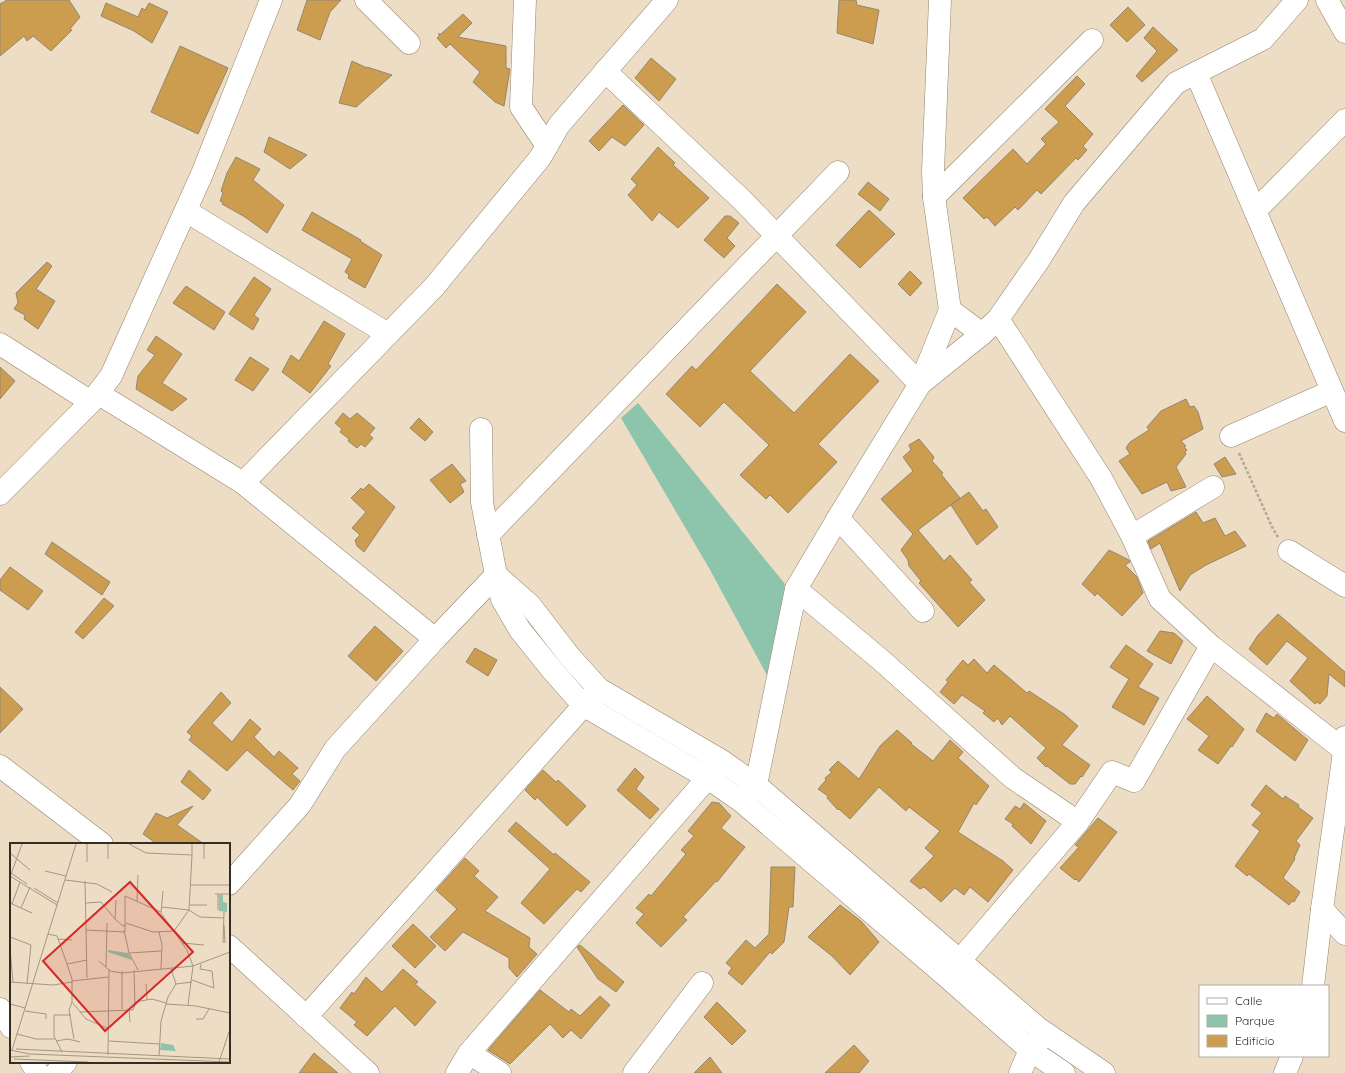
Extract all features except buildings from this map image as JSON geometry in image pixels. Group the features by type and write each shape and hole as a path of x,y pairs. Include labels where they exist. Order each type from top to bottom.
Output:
{"street":[{"path":"0,494 95,398 111,376 202,174 271,0"},
{"path":"366,0 409,43"},
{"path":"525,0 521,107 547,146"},
{"path":"243,483 434,287 540,158 559,125 667,0"},
{"path":"741,801 756,785 796,589 920,384 950,310 934,197 932,170 940,0"},
{"path":"920,384 982,334 998,318 1038,260 1074,203 1176,83 1263,39 1297,0"},
{"path":"1327,0 1345,32"},
{"path":"934,197 1092,40"},
{"path":"605,71 742,200 920,384"},
{"path":"1196,73 1345,421"},
{"path":"1255,211 1345,120"},
{"path":"488,535 838,172"},
{"path":"186,211 388,334"},
{"path":"950,310 982,334"},
{"path":"998,318 1101,478 1132,536 1160,599 1211,646 1345,746 1322,909 1313,985"},
{"path":"0,344 243,483 435,639"},
{"path":"1231,436 1332,391"},
{"path":"481,429 482,502 496,576 502,599 520,630 583,706 708,778 741,801 953,968 1104,1073"},
{"path":"1132,536 1213,487"},
{"path":"838,518 923,611"},
{"path":"1289,551 1345,586"},
{"path":"230,883 300,805 335,749 435,639 496,576"},
{"path":"496,576 530,605 570,658 599,689 722,761 756,785 953,968 1030,1050 1064,1073"},
{"path":"796,589 881,660 1013,778 1078,822"},
{"path":"953,968 1078,822 1112,772 1134,781 1211,646"},
{"path":"306,1017 599,689"},
{"path":"457,1073 470,1053 722,761"},
{"path":"0,766 101,843"},
{"path":"1322,909 1345,934"},
{"path":"230,947 365,1072"},
{"path":"634,1073 702,983"},
{"path":"0,1009 10,1026"},
{"path":"1020,1073 1030,1050 1047,1034"},
{"path":"470,1053 500,1073"},
{"path":"1286,1073 1292,1057"},
{"path":"33,1063 38,1073"},
{"path":"56,1073 65,1063"}],"path":[{"path":"1231,436 1273,529 1289,551"}],"green space":[{"path":"638,403 785,584 769,679 709,568 621,418"}]}
